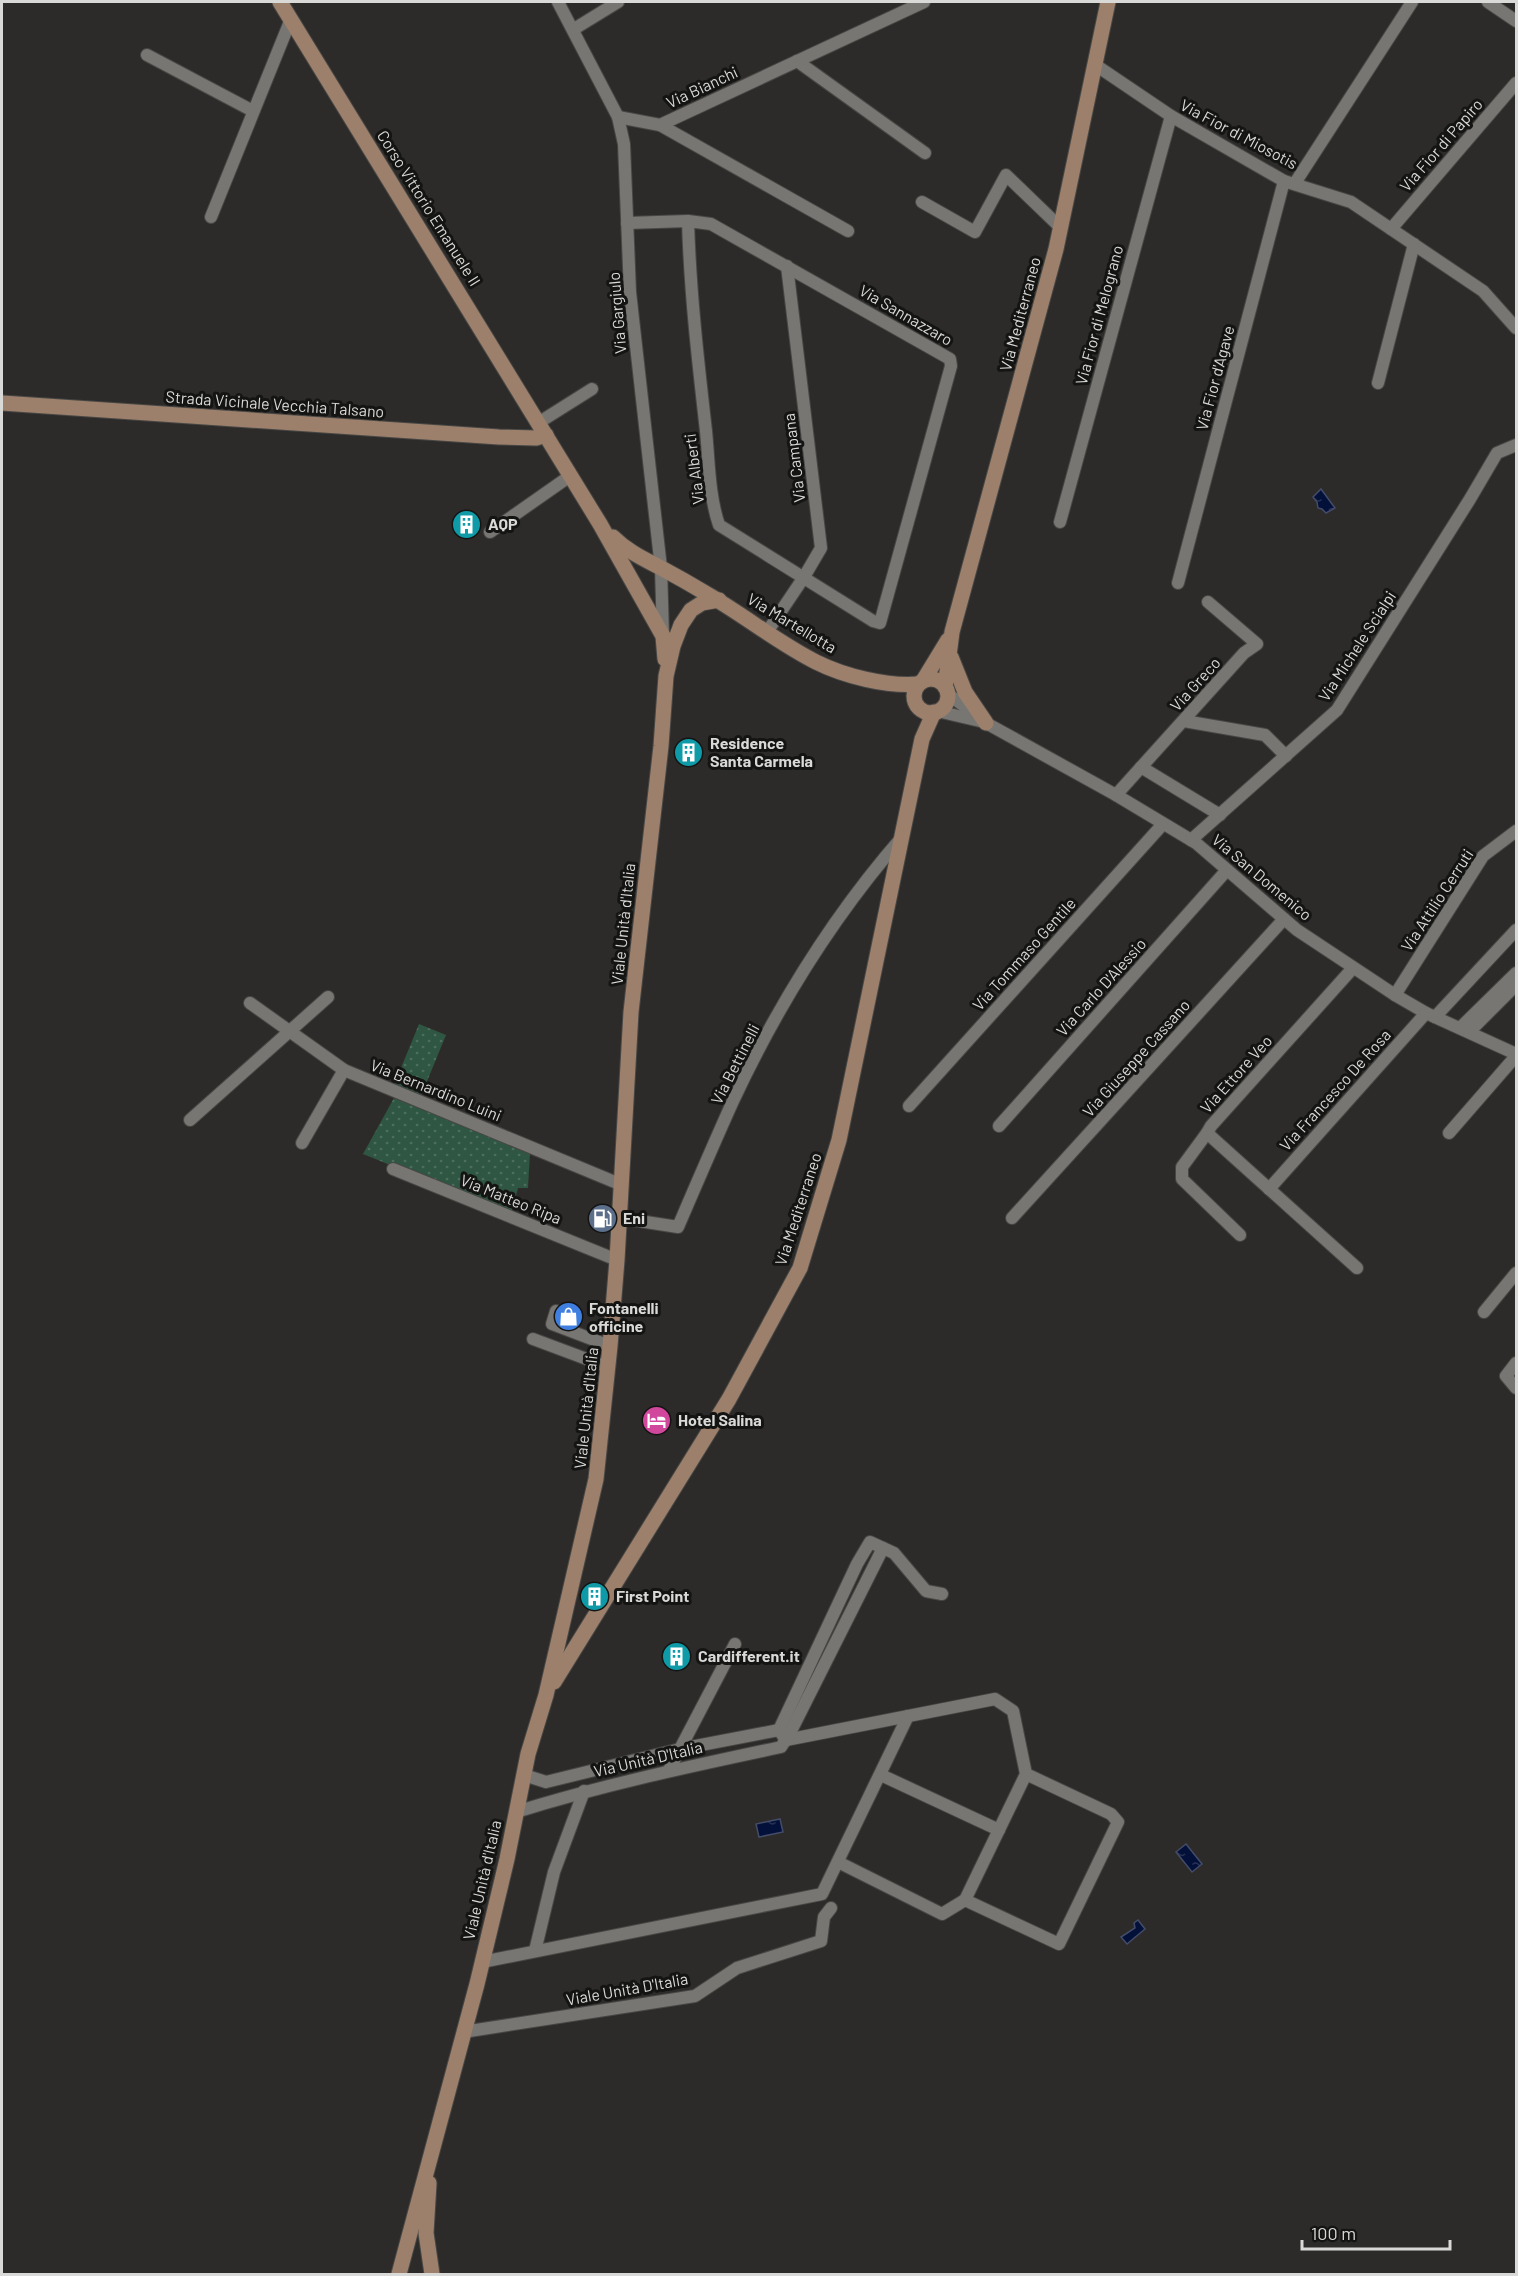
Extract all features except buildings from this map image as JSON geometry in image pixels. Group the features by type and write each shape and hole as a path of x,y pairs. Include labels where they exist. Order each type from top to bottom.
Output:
{"main road":[{"name":"Corso Vittorio Emanuele II","path":"280,2 600,524"},
{"name":"Via Mediterraneo","path":"952,632 1060,228 1108,2"},
{"name":"Strada Vicinale Vecchia Talsano","path":"2,403 536,438 542,429"},
{"name":"Via Martellotta","path":"600,524 624,548 644,561 719,600 817,662 865,679 893,685 921,682"},
{"path":"600,524 663,636 666,676"},
{"name":"Viale Unità d'Italia","path":"399,2274 482,1962 524,1775 546,1695 596,1479 617,1260 631,1012 661,746 666,676 673,646 681,625 691,610 702,603 719,600"},
{"path":"952,632 945,704 935,712 923,711 916,704 914,693 952,632"},
{"path":"950,653 956,674 965,692 986,723"},
{"path":"921,682 933,679 946,690"},
{"name":"Via Mediterraneo","path":"546,1695 729,1399 800,1268 839,1140 922,740 935,712"},
{"path":"564,1616 575,1625 591,1622"},
{"name":"Viale Unità d'Italia","path":"431,2156 426,2233 432,2274"}],"street":[{"name":"Via Gargiulo","path":"558,2 618,117 624,144 630,292 661,568 663,636"},
{"path":"574,29 618,2"},
{"name":"Via Bianchi","path":"618,117 660,125 924,2"},
{"name":"Via Fior d'Agave","path":"1178,583 1290,182 1412,2"},
{"path":"1488,2 1516,21"},
{"path":"211,217 291,19"},
{"path":"147,55 253,111"},
{"path":"797,61 925,153"},
{"name":"Via Fior di Miosotis","path":"1094,64 1171,116 1290,182 1351,202 1483,291 1516,328"},
{"name":"Via Fior di Papiro","path":"1391,229 1516,83"},
{"name":"Via Fior di Melograno","path":"1060,522 1171,116"},
{"path":"660,125 848,231"},
{"path":"922,202 975,231 1006,175 1060,228"},
{"name":"Via Sannazzaro","path":"627,223 688,221 711,224 950,359 951,366 880,624"},
{"name":"Via Alberti","path":"688,221 692,296 719,525 880,624"},
{"path":"1378,384 1414,244"},
{"name":"Via Campana","path":"767,632 821,548 787,266"},
{"path":"542,429 592,389"},
{"name":"Via Michele Scialpi","path":"1191,840 1337,710 1470,500 1497,453 1516,445"},
{"path":"490,532 570,476"},
{"name":"Via Greco","path":"1116,795 1245,653 1257,644 1208,602"},
{"name":"Via San Domenico","path":"946,690 986,723 1116,795 1191,840 1284,919 1395,995 1430,1015 1516,1055"},
{"name":"Via San Domenico","path":"935,712 986,723"},
{"path":"1184,721 1265,735 1286,756"},
{"path":"1141,767 1220,815"},
{"name":"Via Tommaso Gentile","path":"909,1106 1163,824"},
{"name":"Via Attilio Cerruti","path":"1395,995 1483,856 1516,831"},
{"name":"Via Bettinelli","path":"620,1218 678,1227 734,1100 787,998 869,875 903,836"},
{"name":"Via Carlo D'Alessio","path":"999,1126 1227,870"},
{"path":"869,875 894,877"},
{"name":"Via Giuseppe Cassano","path":"1012,1218 1284,919"},
{"name":"Via Francesco De Rosa","path":"1269,1189 1430,1015 1516,930"},
{"name":"Via Ettore Veo","path":"1353,968 1207,1133 1357,1268"},
{"path":"1465,1030 1516,973"},
{"path":"1465,1030 1516,985"},
{"path":"190,1120 328,997"},
{"name":"Via Bernardino Luini","path":"250,1003 344,1070 622,1185"},
{"path":"1449,1133 1516,1055"},
{"path":"302,1143 344,1070"},
{"path":"1207,1133 1182,1167 1182,1179 1240,1235"},
{"name":"Via Matteo Ripa","path":"393,1169 617,1260"},
{"path":"1484,1311 1516,1273"},
{"name":"Viale Unità D'Italia","path":"556,1311 552,1324 610,1346"},
{"name":"Viale Unità D'Italia","path":"533,1339 608,1368"},
{"path":"1516,1364 1506,1376 1516,1388"},
{"path":"782,1735 880,1546 894,1553 926,1591 942,1594"},
{"path":"669,1770 735,1644"},
{"path":"524,1775 546,1782 680,1749 908,1716 995,1699 1013,1712 1026,1774 965,1900 942,1914 838,1862"},
{"path":"482,1962 822,1894 908,1716"},
{"name":"Via Unità D'Italia","path":"516,1812 584,1791 669,1770 781,1747 782,1735"},
{"path":"965,1900 1059,1944 1118,1822 1111,1814 1026,1774"},
{"path":"881,1775 999,1830"},
{"path":"535,1951 554,1872 584,1791"},
{"name":"Viale Unità D'Italia","path":"463,2032 695,1996 737,1968 821,1941 824,1917 831,1908"}],"green space":[{"path":"419,1024 446,1035 421,1096 394,1085"},
{"path":"394,1098 530,1153 528,1188 518,1188 511,1214 363,1154"}],"water":[{"path":"1321,489 1335,508 1326,513 1318,508 1313,497"},
{"path":"780,1819 783,1832 759,1837 756,1824"},
{"path":"1186,1844 1202,1864 1192,1872 1176,1852"},
{"path":"1138,1920 1145,1929 1127,1944 1121,1937 1135,1928 1134,1923"}],"place":[{"name":"AQP","path":"467,524"},
{"name":"Residence Santa Carmela","path":"689,752"},
{"name":"Eni","path":"602,1218"},
{"name":"Fontanelli officine","path":"568,1317"},
{"name":"Hotel Salina","path":"657,1420"},
{"name":"First Point","path":"595,1596"},
{"name":"Cardifferent.it","path":"677,1656"}]}
